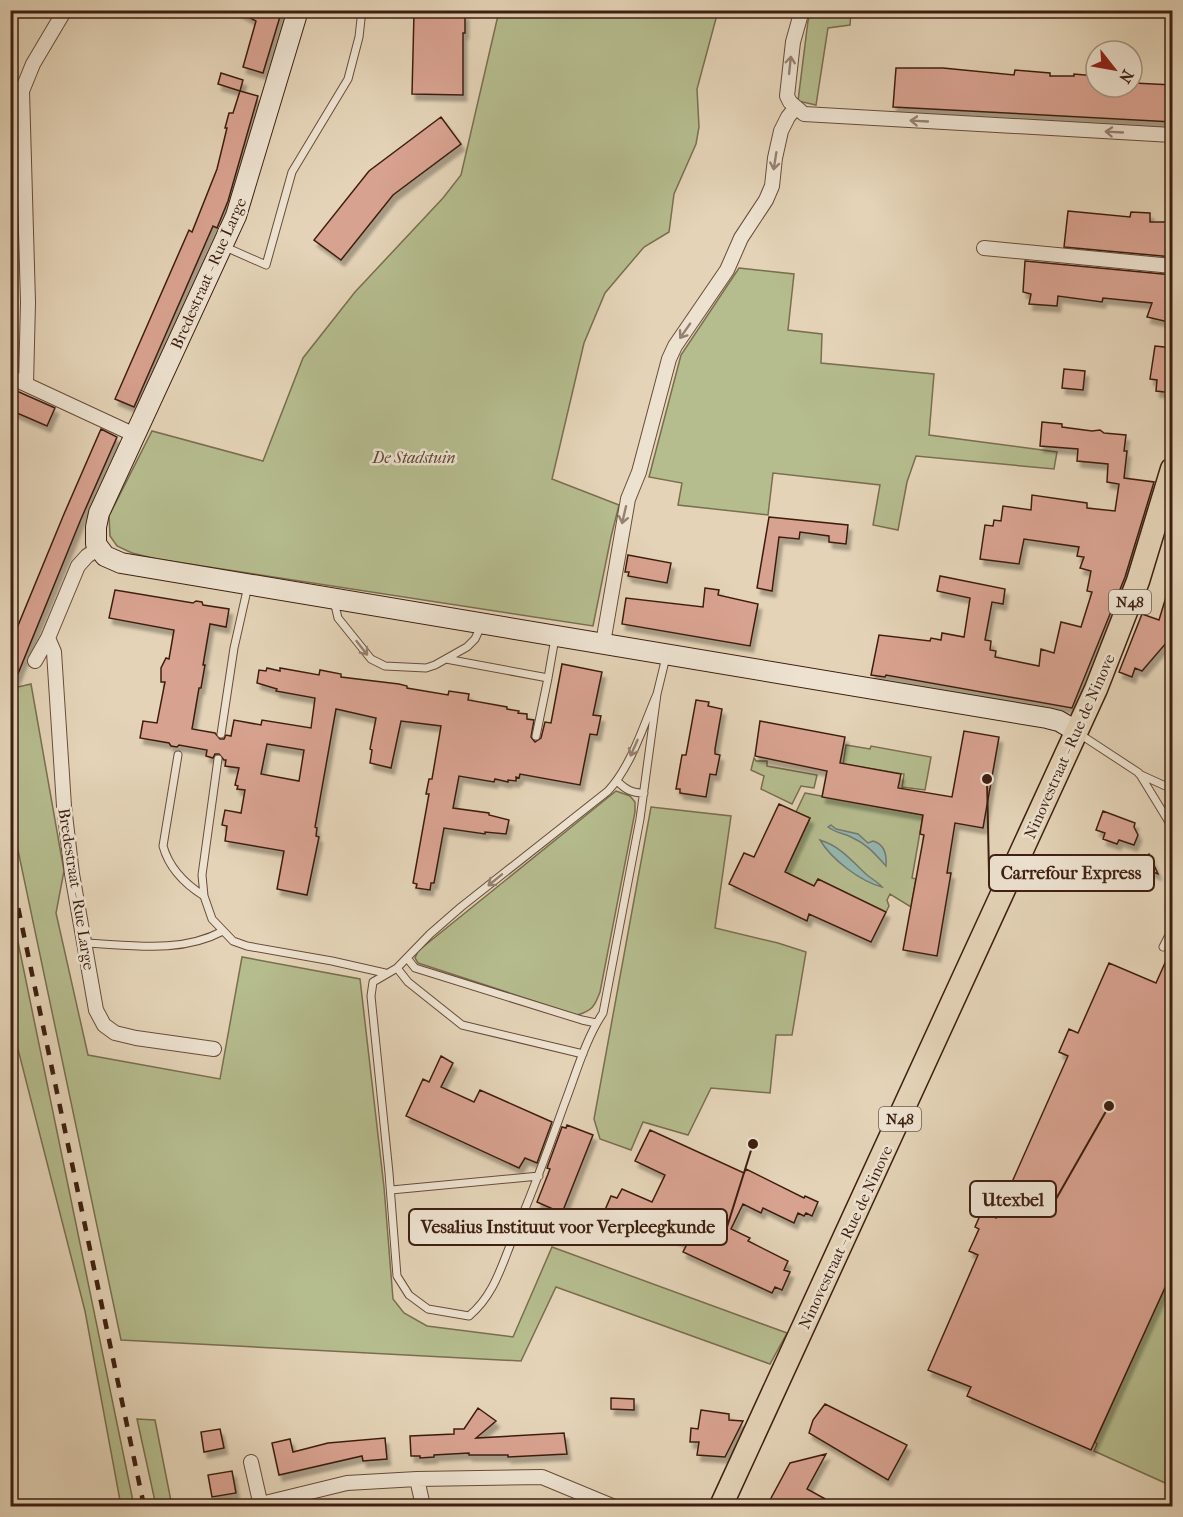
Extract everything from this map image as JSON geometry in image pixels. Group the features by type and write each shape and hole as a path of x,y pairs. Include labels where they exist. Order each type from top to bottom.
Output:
{"main road":[{"name":"Ninovestraat - Rue de Ninove","path":"721,1506 1096,689 1138,581 1173,469"}],"street":[{"path":"26,384 28,302 22,90 33,64 65,10"},
{"name":"Bredestraat - Rue Large","path":"99,548 96,544 96,526 99,513 236,216 298,10"},
{"path":"800,111 787,96 793,42 802,10"},
{"path":"603,643 628,499 639,472 669,359 675,346 727,270 741,238 766,200 772,186 781,131 789,117 800,111 1173,135"},
{"path":"984,248 1173,266"},
{"path":"10,377 135,435"},
{"path":"35,661 48,639 78,566 99,548 105,556 121,563 1059,720 1076,731"},
{"name":"Bredestraat - Rue Large","path":"48,639 54,652 64,806 72,874 96,1010 104,1025 115,1033 214,1049"},
{"path":"251,1462 261,1505 347,1483 417,1479 542,1477 612,1506"},
{"path":"417,1479 423,1506"}],"lane":[{"path":"223,246 266,265 292,172 348,79 359,37 363,10"},
{"path":"221,734 234,648 248,585"},
{"path":"333,598 338,618 370,659 377,663 400,667 426,668 446,659 467,647 475,639 482,623"},
{"path":"536,736 556,635"},
{"path":"657,694 617,782 561,830 461,907 397,968 373,982 371,996 398,1276 409,1295 428,1309 469,1316 482,1305 493,1288 539,1176 583,1054 596,1023 603,1013 644,794 657,694 666,655"},
{"path":"446,659 548,678"},
{"path":"1076,731 1139,774 1173,789"},
{"path":"178,755 163,846 166,859 181,877 204,896"},
{"path":"218,759 202,875 204,896 212,920 232,941 247,946 385,974"},
{"path":"1139,774 1173,827"},
{"path":"617,782 634,794 644,794"},
{"path":"1163,947 1173,929"},
{"path":"85,943 148,948 166,947 213,937 223,931"},
{"path":"409,955 415,968 596,1023"},
{"path":"397,968 408,982 462,1025 583,1054"},
{"path":"391,1190 539,1176"}],"green space":[{"name":"De Stadstuin","path":"499,11 718,11 697,89 699,127 696,144 674,194 669,232 644,247 605,293 584,343 552,479 619,505 593,626 157,559 132,553 117,546 110,536 109,516 152,431 263,461 303,358 355,292 443,198 461,175"},
{"path":"811,11 851,11 850,25 828,28 816,105 798,101"},
{"path":"739,268 794,274 788,330 822,334 821,363 934,374 929,435 1057,452 1054,469 916,456 907,482 898,530 873,525 880,485 773,473 768,515 678,505 682,483 649,477 681,355"},
{"path":"10,682 18,687 31,684 64,871 56,913 88,1055 220,1079 242,957 360,979 384,1187 393,1299 404,1313 427,1326 513,1337 552,1247 787,1333 770,1364 556,1287 521,1361 121,1340 11,817"},
{"path":"846,745 870,749 871,746 931,757 925,790 902,787 904,774 843,764"},
{"path":"754,758 756,761 767,761 767,766 817,775 814,788 801,786 792,804 761,789 764,776 751,770"},
{"path":"616,791 630,796 635,802 635,812 600,992 590,1010 577,1015 418,963 415,958 418,951"},
{"path":"805,793 923,815 912,878 916,879 911,907 890,894 886,912 818,879 814,886 785,872 810,818 796,812"},
{"path":"651,807 731,816 715,928 806,952 792,1035 776,1035 770,1093 711,1088 688,1135 643,1122 631,1150 600,1139 594,1119"},
{"path":"11,908 134,1506 121,1506 85,1311 11,1022"},
{"path":"1172,1270 1172,1486 1094,1451 1097,1444 1095,1442"},
{"path":"137,1419 155,1420 172,1506 156,1506"}],"water":[{"path":"831,825 836,829 858,834 868,843 873,841 880,844 886,857 886,866 866,846 828,827"},
{"path":"820,840 840,850 882,887 847,869"}],"building":[{"path":"236,10 282,10 263,73 243,67 256,21"},
{"path":"414,13 465,14 463,95 412,94"},
{"path":"896,68 943,68 1014,75 1015,70 1050,73 1050,76 1084,75 1084,99 1144,99 1144,84 1173,85 1173,122 893,107"},
{"path":"221,73 243,80 240,91 218,84"},
{"path":"240,91 258,96 228,201 217,228 213,226 134,407 115,399 189,230 192,232 217,169 229,113 233,113"},
{"path":"441,117 461,144 393,195 341,260 314,240 369,171"},
{"path":"1068,211 1130,217 1131,212 1150,213 1150,222 1167,222 1166,237 1171,237 1173,257 1064,247"},
{"path":"1025,261 1173,275 1173,323 1147,317 1152,303 1103,298 1102,302 1058,296 1057,306 1029,304 1031,294 1023,292"},
{"path":"1155,346 1173,348 1173,393 1156,391 1157,380 1150,379"},
{"path":"1064,369 1085,371 1083,390 1062,388"},
{"path":"10,388 55,408 47,426 10,410"},
{"path":"1042,422 1062,424 1062,427 1126,435 1124,478 1154,482 1125,577 1072,708 886,675 885,677 871,675 879,635 930,641 931,638 941,640 942,633 964,637 970,598 937,591 940,576 1005,589 1003,604 992,602 985,640 991,641 990,650 996,651 995,657 1039,666 1041,649 1054,653 1061,622 1081,627 1092,592 1087,591 1091,571 1080,568 1084,557 1077,556 1079,547 1024,539 1019,564 980,559 985,525 993,526 994,520 1001,521 1003,506 1031,510 1032,495 1087,503 1087,508 1115,511 1119,484 1107,482 1108,464 1077,461 1078,449 1040,446"},
{"path":"101,429 117,437 15,681 10,661 10,645"},
{"path":"769,517 848,525 846,544 829,542 829,536 800,532 799,539 779,537 772,591 757,588"},
{"path":"628,555 671,563 667,583 628,576 629,572 625,572"},
{"path":"1169,587 1173,587 1173,636 1169,635 1167,642 1142,671 1135,668 1132,677 1119,672 1142,614 1159,620"},
{"path":"705,588 719,590 718,595 758,604 750,646 622,624 626,598 703,607"},
{"path":"115,590 193,603 202,602 203,605 229,609 226,627 210,624 203,665 205,665 192,729 215,733 220,739 224,739 226,735 231,736 234,720 261,725 262,720 311,728 315,698 276,691 277,689 257,683 259,670 266,671 267,668 280,671 280,668 319,675 320,670 341,674 341,677 399,684 407,688 448,695 449,691 469,694 468,700 507,707 507,709 519,711 518,713 527,714 527,719 534,720 531,737 535,742 541,738 545,722 551,723 562,664 602,672 593,715 601,716 597,735 590,734 580,785 520,774 519,778 516,777 516,781 508,780 508,782 459,776 453,808 489,813 489,815 509,820 506,834 485,832 485,834 444,828 434,883 431,883 430,890 416,888 417,884 413,883 429,794 426,794 429,779 432,779 441,726 401,721 391,768 370,763 372,750 370,749 376,718 336,709 315,827 317,828 316,836 319,837 307,895 277,889 284,851 225,841 227,826 222,825 225,810 241,813 245,790 237,789 238,786 235,785 239,768 225,766 226,760 219,754 215,754 213,758 206,756 207,750 179,745 171,746 169,743 140,738 143,721 157,723 165,682 161,682 161,668 166,658 169,659 174,630 109,618","holes":["267,744 304,750 299,781 261,774"]},
{"path":"696,700 709,702 708,706 722,709 715,749 715,754 720,755 716,775 710,774 706,797 680,793 680,789 676,789 682,755 686,755"},
{"path":"760,721 845,737 840,763 901,774 898,788 952,797 964,731 999,737 983,828 955,823 947,873 951,873 937,956 903,950 924,835 920,834 923,815 822,797 827,771 755,756"},
{"path":"779,804 810,818 785,872 814,886 818,879 886,912 871,942 809,914 807,921 729,884 744,853 754,857"},
{"path":"1103,811 1135,823 1134,827 1138,835 1134,845 1119,840 1117,844 1103,839 1105,833 1096,830"},
{"path":"1149,854 1158,874 1137,866"},
{"path":"1173,945 1173,1270 1091,1450 967,1396 971,1387 928,1370 978,1255 969,1251 979,1229 975,1227 982,1211 996,1218 1068,1056 1059,1052 1069,1029 1078,1033 1109,963 1156,983"},
{"path":"441,1056 453,1063 441,1087 474,1102 480,1090 552,1122 537,1163 525,1158 519,1168 406,1116 423,1079 429,1082"},
{"path":"567,1125 593,1135 562,1213 537,1202 550,1169 547,1168 562,1127 566,1128"},
{"path":"650,1130 744,1173 746,1169 804,1198 805,1196 818,1202 812,1216 798,1213 794,1223 763,1208 761,1213 743,1204 731,1229 750,1238 748,1241 788,1261 784,1270 790,1272 782,1290 775,1287 772,1293 683,1252 687,1244 658,1230 656,1234 605,1210 611,1196 617,1198 622,1189 652,1202 665,1175 635,1161"},
{"path":"611,1398 634,1399 634,1410 611,1409"},
{"path":"825,1404 907,1445 888,1480 809,1433 813,1420"},
{"path":"478,1408 496,1421 476,1438 564,1433 567,1454 508,1457 508,1455 469,1455 469,1453 420,1458 420,1456 411,1456 410,1436 454,1434 454,1429 464,1429"},
{"path":"701,1410 729,1414 729,1420 743,1421 725,1457 697,1455 699,1442 690,1442 691,1428 698,1429"},
{"path":"220,1429 224,1448 204,1452 201,1432"},
{"path":"385,1438 387,1459 363,1461 362,1456 279,1475 272,1443 290,1439 293,1452 328,1443"},
{"path":"826,1454 807,1489 838,1506 772,1506 770,1500 790,1463"},
{"path":"232,1471 236,1493 212,1497 208,1475"}],"railway":[{"path":"10,869 144,1506"}],"place":[{"name":"Carrefour Express","path":"987,779"},
{"name":"Utexbel","path":"1109,1106"},
{"name":"Vesalius Instituut voor Verpleegkunde","path":"753,1144"}]}
